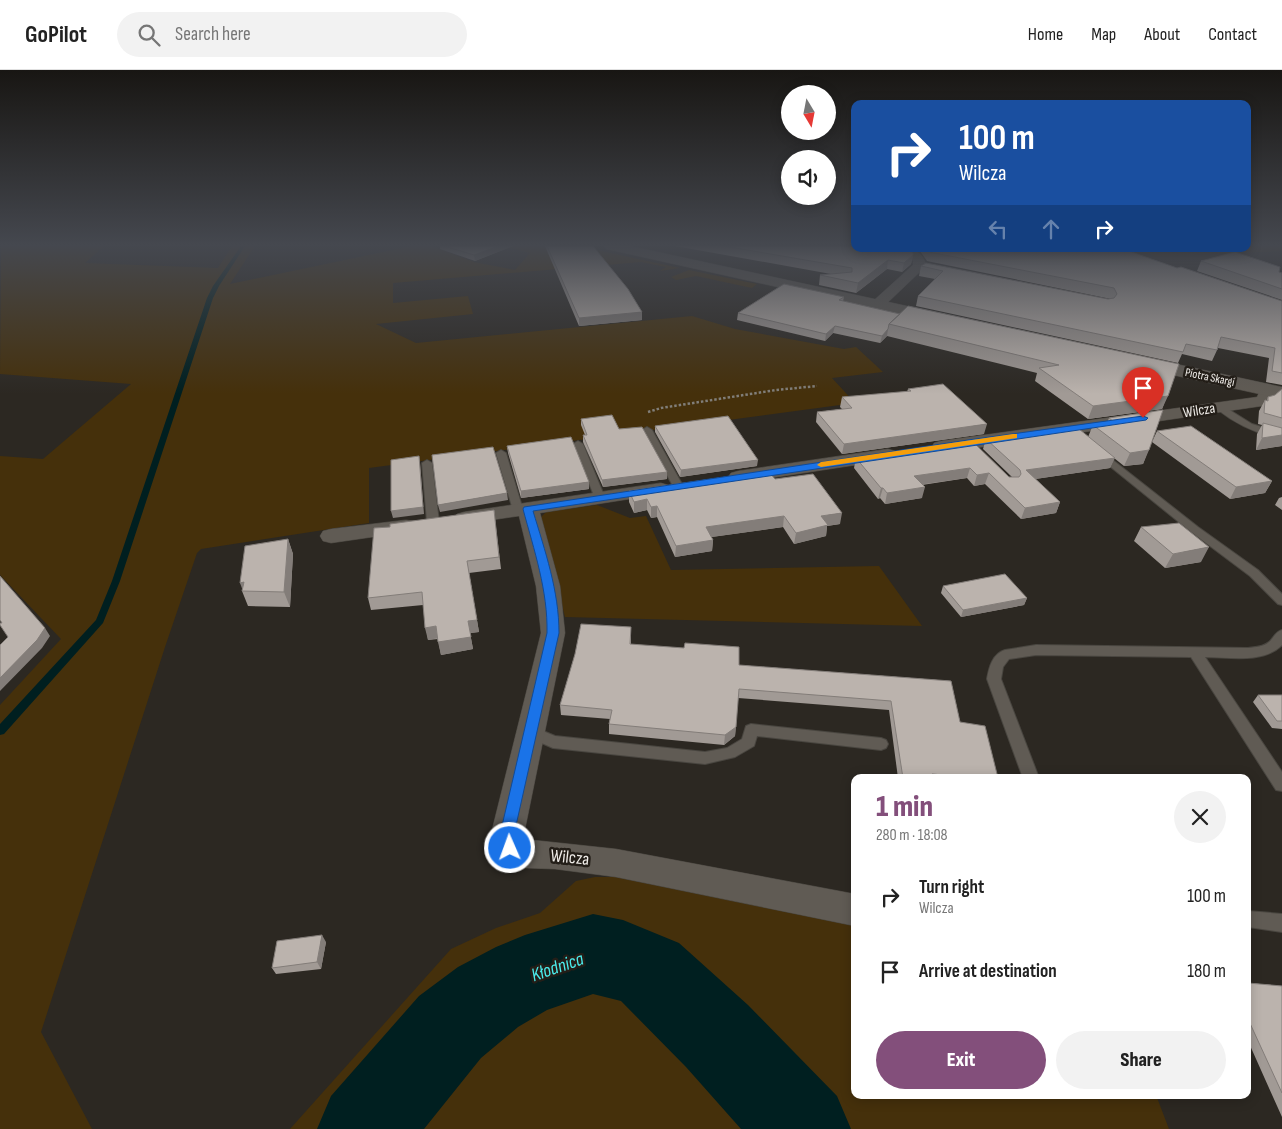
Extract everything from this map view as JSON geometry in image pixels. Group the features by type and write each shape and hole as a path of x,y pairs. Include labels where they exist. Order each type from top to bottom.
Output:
{"street":[{"path":"834,295 954,322"},
{"path":"878,305 890,295"},
{"name":"Piotra Skargi","path":"1125,359 1275,392"},
{"name":"Wilcza","path":"717,480 915,451 974,449 1080,437 1220,407 1262,401 1275,392"},
{"path":"331,536 523,510 698,483"},
{"name":"Wilcza","path":"523,510 544,567 553,612 553,633 508,830 507,841 510,848 526,854 555,855 616,863 851,909"}],"lane":[{"path":"1220,407 1252,429 1282,436"},
{"path":"647,430 678,486"},
{"path":"1080,437 1254,573 1282,601"},
{"path":"578,444 600,498"},
{"path":"501,453 523,510"},
{"path":"427,463 433,522"},
{"path":"1030,774 994,679 996,666 1005,655 1036,650 1264,651 1272,647 1282,634"},
{"path":"1195,652 1282,785"},
{"path":"531,732 553,742 705,758 730,753 743,746 749,742 751,730 881,744"},
{"path":"1251,920 1282,923"}],"path":[{"path":"647,430 639,422 639,418 650,411 776,390 817,386"}],"shaded area":[{"path":"1,295 393,295 393,303 468,296 473,314 376,324 416,343 692,316 735,329 844,349 856,347 883,372 832,378 855,403 369,468 369,523 201,549 197,553 165,647 41,1032 92,1129 0,1129 0,705 61,639 0,575 0,456 43,459 131,384 0,374"},
{"path":"597,505 630,518 646,516 671,570 879,566 922,626 565,617 540,518 546,512"},
{"path":"595,877 616,877 851,923 851,1099 1158,1099 1169,1129 817,1129 720,1031 652,969 624,956 593,950 522,974 484,995 447,1026 360,1129 290,1129 451,949 496,928 540,913 576,881"},
{"path":"593,958 621,964 647,977 715,1044 793,1129 368,1129 453,1029 489,999 527,980"}],"building":[{"path":"569,295 632,295 642,312 579,318"},
{"path":"766,295 837,295 844,297 839,300 900,314 889,324 888,329 882,336 835,326 826,334 738,313"},
{"path":"1090,295 1108,299 1114,298 1116,295 1265,295 1282,301 1282,373 1272,371 1275,348 1221,337 1217,350 1186,344 1183,352 918,296"},
{"path":"908,306 1179,364 1168,396 1093,406 1039,368 1059,365 889,324"},
{"path":"943,384 987,424 844,444 817,412 852,408 842,397 911,391 908,389"},
{"path":"1282,389 1282,418 1264,413 1265,400 1268,401 1268,397 1275,395"},
{"path":"1163,410 1149,450 1130,453 1093,425 1114,422 1109,418"},
{"path":"612,415 619,429 642,427 667,472 602,480 583,435 587,435 581,419"},
{"path":"728,416 758,460 681,470 655,426"},
{"path":"1263,423 1282,428 1282,435 1262,438"},
{"path":"1191,426 1272,481 1236,487 1157,431"},
{"path":"1079,429 1115,458 1026,470 1060,502 1025,508 989,473 977,475 970,468 914,476 925,487 887,493 856,458 972,441 1009,477 1019,477 1021,474 1020,470 986,439 1012,435 1015,438"},
{"path":"571,437 589,482 521,491 507,446"},
{"path":"493,447 507,493 438,505 432,455"},
{"path":"419,456 423,507 391,511 391,460"},
{"path":"768,471 775,479 813,474 842,513 821,516 828,525 796,533 784,516 706,527 713,540 676,546 657,506 651,507 647,499 634,502 629,491"},
{"path":"494,510 499,557 467,561 477,620 468,621 471,637 438,642 436,626 425,628 422,592 368,598 374,528 390,527 390,524"},
{"path":"1179,523 1209,547 1173,554 1141,527"},
{"path":"288,539 284,592 242,591 244,582 240,583 245,546"},
{"path":"1005,574 1027,598 963,610 943,586"},
{"path":"0,576 45,628 37,640 0,678 0,645 8,637 0,625 2,623 0,620"},
{"path":"581,624 631,627 630,644 684,648 685,643 739,647 739,665 951,681 960,722 985,726 997,774 902,774 891,701 739,689 736,727 725,735 609,724 612,710 560,705 575,654"},
{"path":"1258,695 1282,695 1282,721 1277,721"},
{"path":"322,935 317,962 272,968 277,941"},
{"path":"1251,983 1282,986 1282,1093 1251,1026"}],"waterway":[{"path":"0,731 100,621 116,581 211,295"},
{"name":"Kłodnica","path":"364,1129 450,1027 488,997 525,976 593,954 623,960 650,972 717,1036 804,1129"}],"slow traffic":[{"path":"821,465 1013,436"}],"route":[{"path":"510,848 507,841 508,830 553,633 553,612 544,567 528,509 1143,418"}]}
